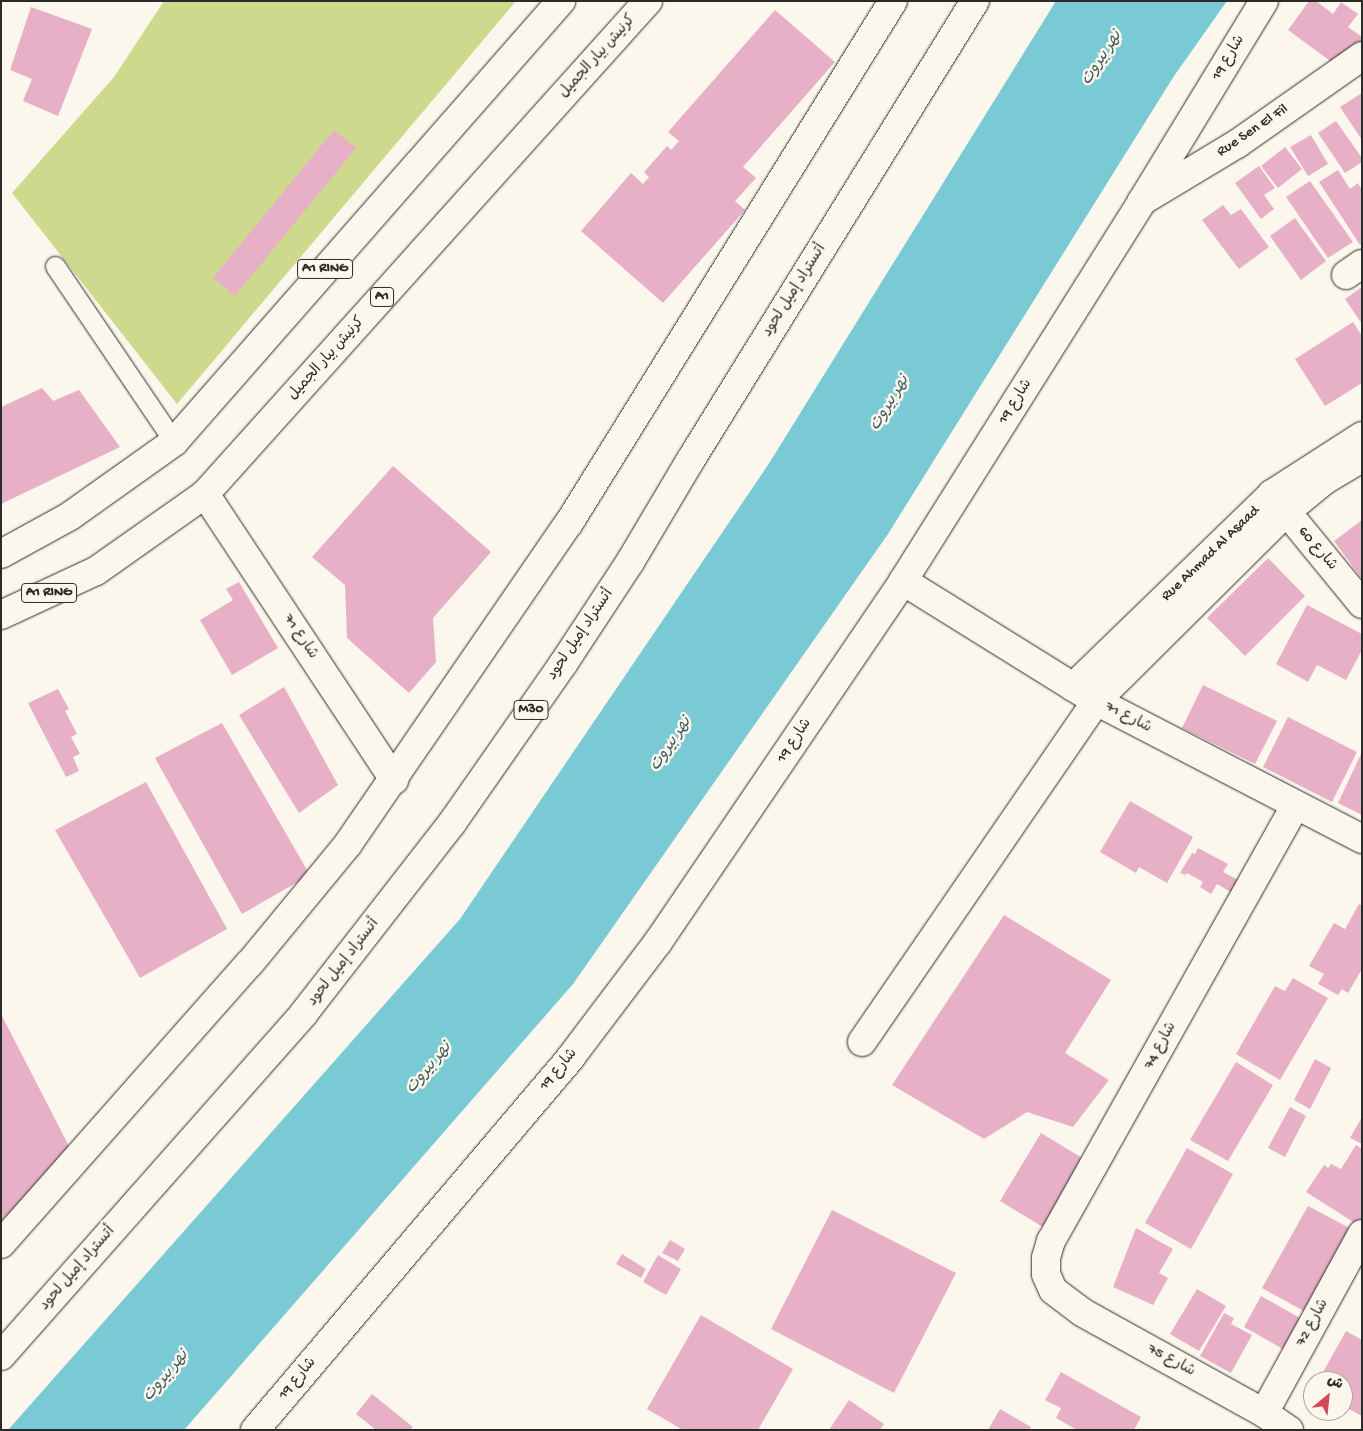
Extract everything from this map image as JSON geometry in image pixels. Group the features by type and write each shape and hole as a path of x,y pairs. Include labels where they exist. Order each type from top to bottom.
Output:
{"main road":[{"name":"A1 RING","path":"1,554 70,516 174,442 561,1"},
{"name":"كرنيش بيار الجميل","path":"1,615 96,571 205,494 648,1"},
{"path":"1,1244 306,897 348,844 394,780 569,523 893,1"},
{"name":"أتستراد إميل لحود","path":"1,1356 304,1013 452,823 563,664 630,562 690,461 976,1"},
{"name":"شارع 19","path":"255,1430 571,1058 658,942 903,581 1142,201 1264,1"},
{"name":"Rue Sen El Fil","path":"1142,201 1237,144 1362,56"},
{"name":"Rue Ahmad Al Asaad","path":"1073,687 1279,503 1362,436"},
{"name":"Rue Ahmad Al Asaad","path":"862,1042 1096,701 1279,503 1325,480 1362,458"},
{"name":"شارع 71","path":"205,494 394,780"},
{"name":"شارع 60","path":"1279,503 1362,604"},
{"path":"1,542 70,516"},
{"path":"1,626 96,571"},
{"name":"شارع 71","path":"903,581 1096,701 1295,806 1362,839"},
{"name":"شارع 74","path":"1053,1290 1046,1274 1046,1258 1052,1241 1295,806"},
{"name":"شارع 72","path":"1264,1413 1362,1234"},
{"name":"شارع 75","path":"1053,1290 1082,1312 1264,1413 1290,1430"}],"lane":[{"path":"55,266 174,442"}],"green space":[{"path":"164,1 516,1 177,404 12,193 114,77"}],"water":[{"name":"نهر بيروت","path":"1056,1 1227,1 1174,76 888,534 573,984 184,1430 8,1430 460,919 768,465"}],"building":[{"path":"1309,1 1316,1 1333,14 1341,2 1358,14 1348,27 1362,37 1362,51 1353,44 1337,66 1288,30"},
{"path":"31,7 92,29 58,116 23,101 32,79 10,70"},
{"path":"775,10 835,62 743,167 756,178 735,201 745,210 663,303 581,231 631,173 643,184 649,177 644,172 667,146 671,150 679,141 668,132"},
{"path":"1362,93 1362,140 1340,107"},
{"path":"1336,121 1362,158 1362,162 1345,173 1318,133"},
{"path":"334,130 356,148 235,296 213,278"},
{"path":"1311,135 1328,164 1308,176 1290,147"},
{"path":"1285,147 1302,169 1278,188 1261,166"},
{"path":"1259,166 1275,188 1264,195 1274,209 1261,219 1235,183"},
{"path":"1338,170 1350,189 1358,183 1362,190 1362,244 1360,245 1319,182"},
{"path":"1310,181 1353,242 1328,258 1286,197"},
{"path":"1223,205 1231,215 1241,209 1269,247 1239,269 1202,220"},
{"path":"1295,218 1326,261 1301,280 1270,236"},
{"path":"1362,287 1362,324 1345,299"},
{"path":"1353,322 1362,336 1362,383 1325,406 1295,359"},
{"path":"42,388 53,401 79,390 120,447 1,504 1,407"},
{"path":"393,466 491,552 433,618 436,662 409,693 347,638 345,585 312,557"},
{"path":"1362,520 1362,579 1334,541"},
{"path":"1268,558 1305,596 1245,656 1207,618"},
{"path":"239,582 278,648 232,675 200,620 233,600 226,589"},
{"path":"1307,605 1362,634 1362,650 1346,680 1317,665 1308,682 1276,664"},
{"path":"1203,685 1277,721 1255,764 1182,728"},
{"path":"284,687 338,785 299,813 239,715"},
{"path":"58,689 69,709 65,711 77,734 71,737 80,754 73,757 79,771 66,777 28,703"},
{"path":"1288,717 1357,752 1332,802 1263,767"},
{"path":"222,723 310,875 242,914 155,758"},
{"path":"1362,752 1362,815 1338,803"},
{"path":"146,782 227,929 140,978 55,830"},
{"path":"1130,801 1193,837 1167,883 1139,867 1136,873 1100,852"},
{"path":"1198,848 1228,864 1223,872 1238,880 1231,892 1217,884 1211,894 1200,887 1203,882 1187,873 1185,875 1180,873 1192,853 1195,854"},
{"path":"1359,904 1362,906 1362,969 1348,993 1342,989 1338,995 1318,984 1324,974 1309,966 1334,923 1345,929"},
{"path":"1004,915 1111,980 1065,1053 1109,1080 1073,1127 1027,1112 984,1139 892,1085"},
{"path":"1293,978 1328,998 1280,1080 1236,1054 1275,986 1285,991"},
{"path":"1,1014 71,1150 1,1221"},
{"path":"1315,1059 1331,1068 1310,1109 1294,1100"},
{"path":"1236,1062 1273,1085 1228,1161 1190,1140"},
{"path":"1290,1107 1306,1116 1285,1157 1268,1148"},
{"path":"1362,1117 1362,1144 1350,1138"},
{"path":"1041,1133 1087,1161 1046,1229 1000,1201"},
{"path":"1356,1145 1362,1149 1362,1219 1358,1225 1306,1192 1324,1165 1328,1168 1331,1164 1341,1169"},
{"path":"1187,1148 1233,1174 1191,1249 1145,1223"},
{"path":"1308,1206 1357,1232 1311,1315 1262,1288"},
{"path":"832,1210 956,1273 894,1393 771,1329"},
{"path":"1136,1228 1173,1249 1159,1273 1168,1278 1153,1305 1113,1287"},
{"path":"670,1240 685,1249 678,1261 662,1253"},
{"path":"622,1254 646,1269 641,1278 616,1264"},
{"path":"658,1255 681,1269 666,1295 643,1282"},
{"path":"1197,1289 1226,1306 1199,1351 1170,1334"},
{"path":"1261,1296 1307,1322 1290,1353 1244,1327"},
{"path":"1224,1313 1234,1318 1231,1324 1252,1335 1231,1373 1200,1356"},
{"path":"701,1315 793,1369 758,1430 683,1430 647,1409"},
{"path":"1346,1331 1362,1340 1362,1416 1353,1411 1353,1371 1324,1371"},
{"path":"1061,1372 1141,1417 1134,1430 1077,1430 1056,1418 1061,1408 1045,1400"},
{"path":"372,1394 413,1427 410,1430 376,1430 356,1414"},
{"path":"849,1400 884,1424 880,1430 829,1430"},
{"path":"1000,1409 1031,1427 1029,1430 988,1430"}]}
